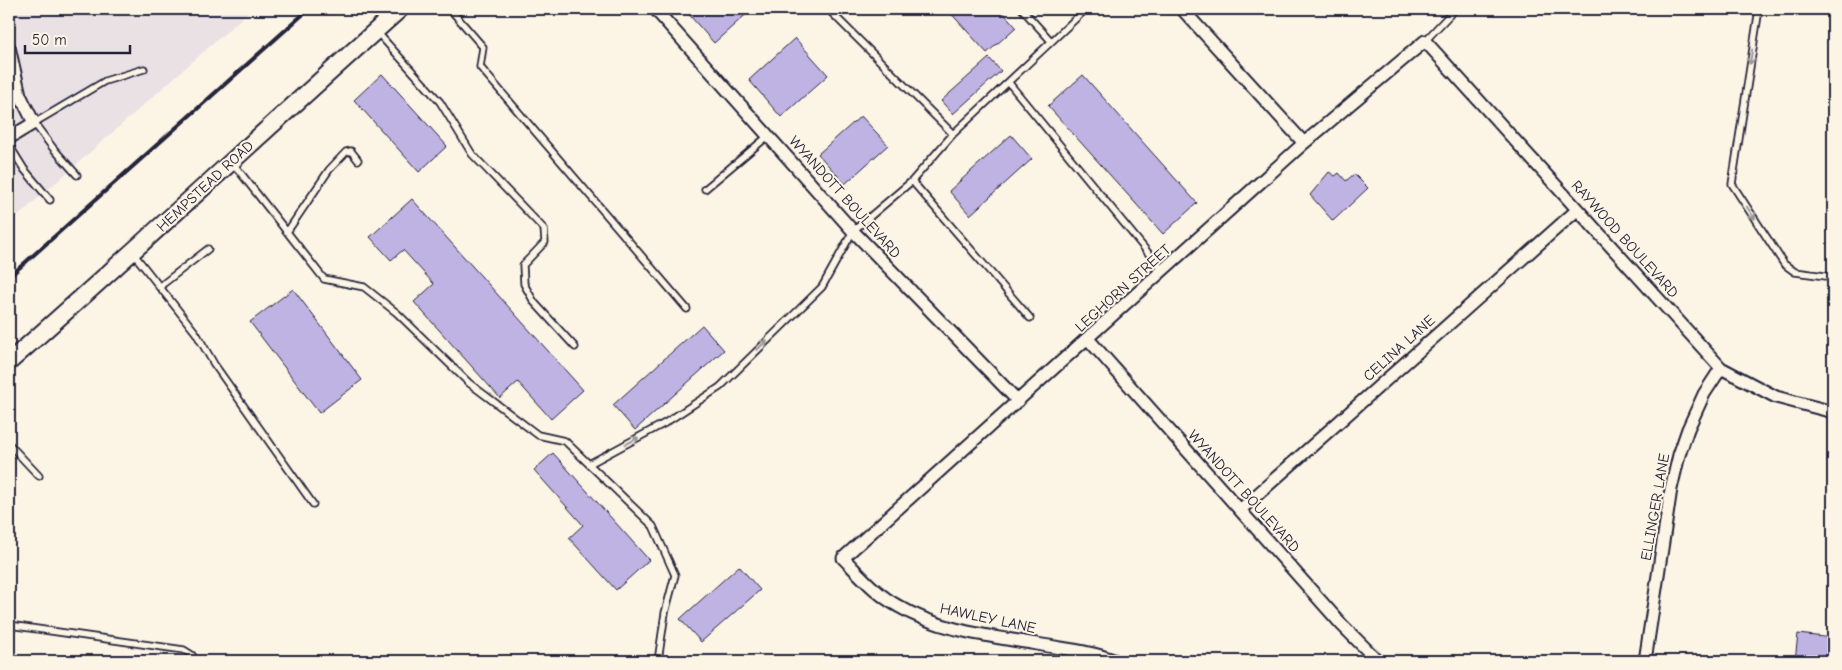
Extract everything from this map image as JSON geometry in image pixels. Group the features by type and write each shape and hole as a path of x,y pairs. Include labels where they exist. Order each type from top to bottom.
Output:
{"main road":[{"name":"HEMPSTEAD ROAD","path":"9,362 133,253 230,160 400,9"}],"street":[{"name":"WYANDOTT BOULEVARD","path":"655,9 853,231 1018,401"},
{"path":"1182,9 1304,143"},
{"name":"LEGHORN STREET","path":"843,558 1089,340 1304,143 1424,41"},
{"name":"RAYWOOD BOULEVARD","path":"1424,41 1721,368 1776,397 1833,412"},
{"path":"9,47 20,95 34,123 9,138"},
{"name":"CELINA LANE","path":"1240,510 1578,210"},
{"name":"WYANDOTT BOULEVARD","path":"1089,340 1342,625 1378,661"},
{"name":"ELLINGER LANE","path":"1645,661 1671,489 1679,455 1688,429 1704,394 1721,368"},
{"name":"HAWLEY LANE","path":"843,558 880,594 918,617 959,630 1090,653 1116,661"}],"lane":[{"path":"450,9 483,48 480,67 687,309"},
{"path":"828,9 953,134"},
{"path":"1022,9 1052,41"},
{"path":"589,464 665,423 720,387 822,287 853,231 912,181 953,134 1086,9"},
{"path":"1424,41 1455,9"},
{"path":"1758,9 1732,184 1784,264 1795,272 1833,277"},
{"path":"376,30 440,102 472,154 544,229 545,242 523,265 524,284 534,302 575,347"},
{"path":"77,175 34,123 105,81 144,69"},
{"path":"1009,83 1163,271"},
{"path":"705,189 768,136"},
{"path":"9,145 24,170 50,200"},
{"path":"287,232 329,170 346,152 351,151 358,160"},
{"path":"230,160 324,279 364,287 397,313 469,383 538,435 565,441 653,526 675,576 665,613 658,661"},
{"path":"912,181 1030,318"},
{"path":"159,288 208,249"},
{"path":"133,253 196,333 214,364 314,504"},
{"path":"9,444 39,476"},
{"path":"9,625 184,650 192,655 195,661"}],"shaded area":[{"path":"9,9 252,9 9,224"}],"building":[{"path":"684,9 752,9 714,43"},
{"path":"947,9 1000,9 1016,27 987,53"},
{"path":"795,38 828,75 781,117 749,80"},
{"path":"989,58 1001,71 953,114 941,101"},
{"path":"382,74 447,146 419,172 354,100"},
{"path":"1083,75 1197,203 1163,234 1048,106"},
{"path":"861,116 888,145 845,184 818,154"},
{"path":"1011,135 1032,159 970,215 949,191"},
{"path":"1329,172 1335,176 1339,173 1346,181 1354,174 1368,188 1333,221 1310,195"},
{"path":"412,199 583,390 551,419 518,382 500,398 414,302 434,284 403,250 391,260 370,237"},
{"path":"293,289 362,380 319,413 250,322"},
{"path":"702,325 724,350 635,430 613,405"},
{"path":"553,453 649,560 616,590 569,538 583,525 534,470"},
{"path":"739,566 760,590 701,642 680,619"},
{"path":"1798,634 1833,638 1833,661 1795,661"}],"railway":[{"path":"9,277 309,9"}]}
